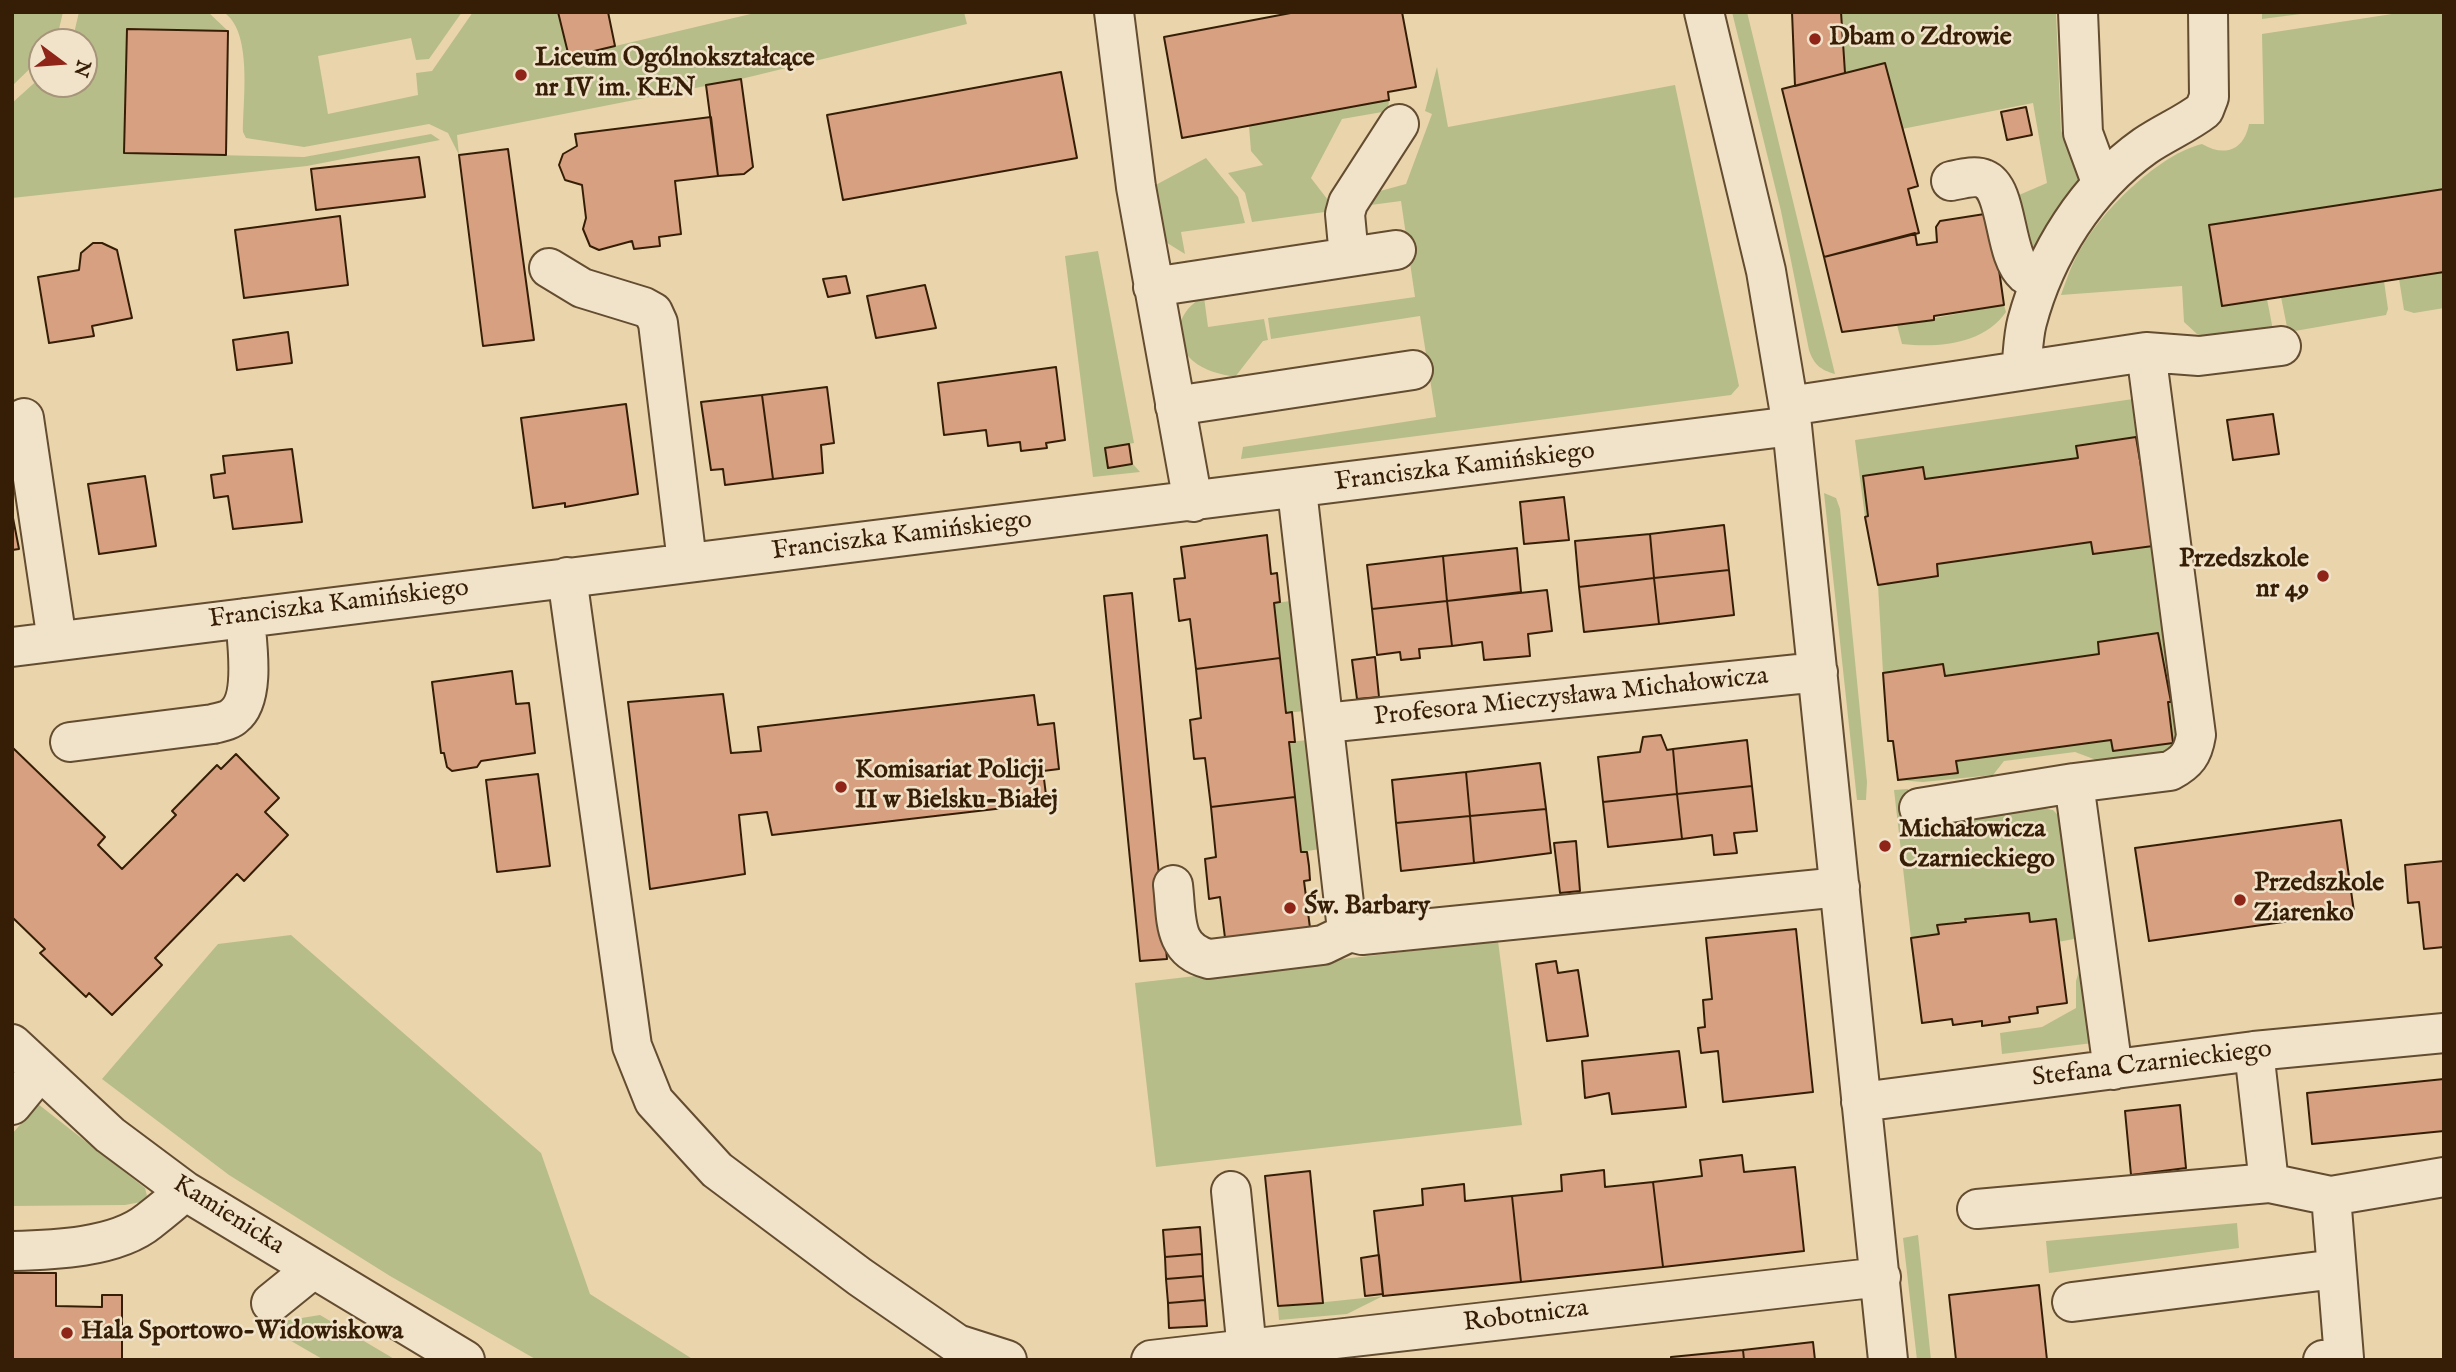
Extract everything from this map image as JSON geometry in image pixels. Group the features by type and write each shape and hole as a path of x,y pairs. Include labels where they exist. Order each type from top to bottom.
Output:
{"street":[{"path":"1114,12 1136,187 1193,502"},
{"path":"1703,12 1766,271 1791,416 1888,1360"},
{"path":"2078,12 2083,133 2102,182"},
{"path":"2021,370 2026,325 2040,281 2071,224 2102,182 2146,145 2204,110 2209,97 2208,12"},
{"path":"1349,257 1345,215 1348,203 1399,124"},
{"path":"1951,181 1978,177 1988,180 1996,191 2015,260 2025,274 2040,281"},
{"path":"1153,286 1396,250"},
{"path":"549,268 582,288 644,307 653,312 659,323 687,562"},
{"name":"Franciszka Kamińskiego","path":"12,647 1297,489 1791,416 2021,370 2146,352 2199,356 2281,346"},
{"path":"1919,808 2074,783 2170,771 2183,764 2193,752 2196,735 2146,352"},
{"path":"1175,406 1413,370"},
{"path":"24,418 57,641"},
{"path":"1297,489 1346,921 1350,932"},
{"path":"567,577 632,1046 654,1101 718,1170 860,1277 957,1344 1007,1360"},
{"path":"69,742 213,724 234,716 242,706 247,692 245,618"},
{"name":"Profesora Mieczysława Michałowicza","path":"1325,723 1818,672"},
{"path":"2074,783 2113,1070"},
{"path":"1173,886 1180,936 1194,955 1209,959 1312,947 1350,932 1362,935 1840,887"},
{"name":"Stefana Czarnieckiego","path":"1861,1102 2254,1051 2444,1033"},
{"name":"Kamienicka","path":"12,1044 39,1072 110,1135 186,1191 465,1360"},
{"path":"2254,1051 2269,1183"},
{"path":"12,1105 39,1072"},
{"path":"1977,1209 2269,1183 2331,1196 2444,1177"},
{"path":"12,1251 66,1249 124,1234 151,1220 186,1191"},
{"path":"1231,1191 1248,1354"},
{"path":"2331,1196 2336,1269 2337,1359"},
{"path":"271,1303 313,1269"},
{"path":"2072,1302 2336,1269"},
{"name":"Robotnicza","path":"1161,1359 1248,1354 1881,1277"}],"green space":[{"path":"12,12 63,12 59,28 28,28 28,71 12,86"},
{"path":"79,12 208,12 228,31 127,29 125,153 304,157 431,134 440,140 307,166 12,198 12,103 28,89 28,98 98,98 98,28 75,28"},
{"name":"Liceum Ogólnokształcące nr IV im. KEN","path":"223,12 462,12 429,59 416,60 411,38 318,56 328,114 418,95 416,73 432,71 473,12 558,12 569,57 759,12 964,12 967,24 741,79 457,135 459,155 448,133 429,124 304,147 246,138 243,132 243,49 232,21"},
{"path":"1732,12 1747,12 1835,374 1819,366 1809,350 1781,211"},
{"path":"1841,12 2056,12 2061,131 2087,176 2033,254 2012,198 2047,183 2033,103 1902,129 1885,63 1845,73"},
{"path":"2262,12 2316,12 2262,19"},
{"path":"2405,12 2444,12 2444,189 2209,225 2222,306 2267,299 2273,330 2209,337 2197,334 2184,322 2182,286 2061,295 2070,269 2093,230 2135,184 2186,150 2202,144 2218,150 2232,149 2243,140 2249,124 2264,124 2262,34"},
{"path":"1437,67 1448,127 1675,85 1739,386 1731,395 1241,459 1243,447 1436,417 1420,316 1271,339 1268,318 1415,297 1401,201 1363,206 1369,194 1406,184 1432,114 1425,111"},
{"path":"1389,100 1388,111 1342,119 1311,178 1331,204 1332,211 1252,222 1245,193 1228,173 1263,165 1251,151 1249,126"},
{"path":"1206,158 1238,197 1245,223 1181,232 1185,254 1164,241 1150,188"},
{"path":"1098,251 1134,443 1105,448 1109,468 1133,464 1140,472 1093,477 1065,256"},
{"path":"2444,272 2444,308 2414,313 2404,310 2399,279"},
{"path":"2384,281 2388,309 2386,315 2295,331 2287,327 2281,297"},
{"path":"1204,297 1208,327 1264,319 1268,340 1263,341 1235,377 1213,372 1193,361 1181,344 1179,335 1183,317 1195,302"},
{"path":"2004,305 2006,312 1997,323 1960,342 1902,344 1897,325"},
{"path":"2133,399 2136,437 2077,446 2078,458 1925,479 1922,468 1863,476 1868,516 1865,517 1855,440"},
{"path":"1824,493 1836,498 1840,509 1867,782 1866,800 1857,800"},
{"path":"2091,542 2093,554 2153,546 2167,674 2164,674 2158,633 2098,642 2099,654 1945,676 1943,664 1883,673 1878,585 1938,576 1937,564"},
{"path":"1291,601 1304,711 1286,713 1274,603"},
{"path":"2168,702 2171,702 2177,743 2167,753 2099,761 2075,752 2004,761 1993,775 1923,782 1898,780 1958,773 1956,761 2111,740 2113,751 2173,743"},
{"path":"1308,740 1320,849 1301,852 1289,742"},
{"path":"1908,789 1915,823 1922,826 2042,808 2053,810 2060,817 2084,937 2058,942 2055,919 2030,922 2000,917 1999,914 1937,925 1939,934 1911,938 1894,790"},
{"path":"291,935 541,1153 590,1294 694,1360 537,1360 390,1276 229,1175 102,1079 218,944"},
{"path":"1498,941 1522,1125 1156,1167 1135,983"},
{"path":"2081,964 2093,1043 2002,1054 2000,1033 2042,1027 2076,1008 2076,981"},
{"path":"38,1104 145,1188 147,1196 141,1202 125,1205 12,1206 12,1134"},
{"path":"2237,1223 2239,1248 2049,1273 2046,1241"},
{"path":"1918,1235 1931,1360 1917,1360 1903,1238"},
{"path":"1383,1296 1347,1314 1279,1320 1278,1307"},
{"path":"320,1315 396,1360 324,1360 279,1334 283,1321"}],"building":[{"path":"558,12 608,12 615,46 569,57"},
{"path":"1296,12 1402,12 1416,87 1388,92 1389,100 1182,138 1164,37"},
{"path":"1792,12 1841,12 1845,73 1795,86"},
{"path":"127,29 228,31 226,155 124,153"},
{"path":"1885,63 1918,186 1908,189 1919,233 1824,257 1782,89"},
{"path":"1061,72 1077,158 843,200 827,115"},
{"path":"741,79 753,167 744,174 718,176 706,85"},
{"path":"2026,107 2032,135 2007,140 2001,112"},
{"path":"711,117 718,176 675,181 681,234 659,237 660,246 634,249 632,241 599,250 590,246 583,229 586,218 582,185 565,180 559,165 563,154 577,146 575,134"},
{"path":"508,149 534,340 483,346 459,155"},
{"path":"419,157 425,197 316,210 311,169"},
{"path":"2444,189 2444,272 2222,306 2209,225"},
{"path":"1991,213 2004,305 1934,316 1934,320 1842,332 1824,257 1915,233 1917,245 1937,242 1936,227 1940,221"},
{"path":"340,216 348,285 244,298 235,230"},
{"path":"93,243 102,243 117,250 132,318 92,326 94,336 49,343 38,277 79,270 81,253"},
{"path":"846,276 850,293 828,297 823,279"},
{"path":"925,285 936,328 876,338 867,296"},
{"path":"288,332 292,363 237,370 233,340"},
{"path":"1056,367 1065,440 1046,443 1047,448 1021,451 1020,442 988,446 986,430 944,435 938,383"},
{"path":"827,387 834,443 821,445 823,473 773,479 762,395"},
{"path":"762,395 773,479 725,485 723,469 711,470 701,402"},
{"path":"626,404 638,494 565,507 565,503 533,508 521,418"},
{"path":"2273,414 2279,454 2233,460 2227,420"},
{"path":"2136,437 2143,478 2146,478 2153,546 2093,554 2091,542 1937,564 1938,576 1878,585 1865,517 1868,516 1863,476 1923,467 1925,479 2078,458 2076,446"},
{"path":"1129,444 1132,464 1108,468 1105,448"},
{"path":"292,449 302,522 233,529 228,496 214,498 211,475 225,473 223,456"},
{"path":"145,476 156,546 99,554 88,484"},
{"path":"1564,497 1569,540 1524,544 1520,502"},
{"path":"12,513 19,549 12,550"},
{"path":"1724,525 1729,570 1654,578 1650,534"},
{"path":"1650,534 1654,578 1579,587 1575,541"},
{"path":"1267,535 1271,574 1277,573 1280,602 1274,603 1280,658 1196,669 1190,619 1179,621 1174,579 1185,578 1181,547"},
{"path":"1517,548 1521,592 1447,601 1443,556"},
{"path":"1443,556 1447,601 1372,609 1367,565"},
{"path":"1729,570 1734,615 1659,624 1654,578"},
{"path":"1654,578 1659,624 1584,632 1579,587"},
{"path":"1547,590 1552,631 1528,634 1530,656 1484,660 1482,642 1452,646 1447,601"},
{"path":"1132,593 1167,959 1140,961 1104,596"},
{"path":"1447,601 1452,646 1419,649 1420,658 1401,660 1400,652 1377,655 1372,609"},
{"path":"2158,633 2171,702 2168,702 2173,743 2113,751 2111,740 1956,761 1958,773 1898,780 1893,741 1888,741 1883,673 1943,664 1945,676 2099,654 2098,642"},
{"path":"1375,657 1379,697 1357,699 1352,660"},
{"path":"1280,658 1286,713 1292,712 1295,742 1289,742 1295,797 1211,807 1205,758 1194,759 1190,720 1201,718 1196,669"},
{"path":"512,671 516,704 529,703 535,753 481,761 477,767 452,771 447,767 444,753 441,753 432,682"},
{"name":"Komisariat Policji II w Bielsku-Białej","path":"723,694 731,753 761,751 758,727 1034,695 1038,725 1054,723 1059,769 1043,771 1047,803 772,835 767,812 739,815 745,874 650,889 628,702"},
{"path":"1661,735 1667,750 1673,749 1677,794 1603,802 1598,757 1640,752 1643,737"},
{"path":"1747,740 1752,786 1677,794 1673,749"},
{"path":"13,748 105,837 98,845 122,869 176,815 172,811 217,765 221,769 236,754 279,798 265,812 288,835 244,881 237,874 155,958 162,965 112,1015 89,993 86,997 40,953 45,949 12,917"},
{"path":"1540,763 1546,809 1470,816 1466,772"},
{"path":"1466,772 1470,816 1396,823 1392,780"},
{"path":"538,774 550,866 497,872 486,780"},
{"path":"1752,786 1757,831 1734,833 1737,853 1714,855 1712,835 1682,839 1677,794"},
{"path":"1677,794 1682,839 1608,847 1603,802"},
{"path":"1295,797 1301,852 1307,852 1309,866 1310,880 1304,881 1310,928 1225,938 1220,897 1209,899 1205,859 1216,857 1211,807"},
{"path":"1546,809 1551,853 1474,863 1470,816"},
{"path":"1470,816 1474,863 1401,871 1396,823"},
{"path":"2341,820 2354,912 2149,941 2135,848"},
{"path":"1576,841 1580,891 1560,893 1554,843"},
{"path":"2444,861 2444,947 2424,949 2419,902 2408,903 2405,865"},
{"path":"2029,913 2030,922 2056,919 2067,1003 2037,1007 2038,1013 2009,1017 2010,1022 1982,1026 1982,1021 1953,1025 1952,1019 1922,1023 1911,938 1939,934 1937,925 1966,922 1965,919"},
{"path":"1796,929 1813,1092 1723,1102 1718,1051 1701,1053 1698,1028 1705,1027 1703,1000 1712,999 1706,938"},
{"path":"1556,961 1558,973 1578,970 1588,1036 1547,1041 1536,964"},
{"path":"1679,1051 1686,1107 1612,1114 1609,1093 1585,1098 1582,1061"},
{"path":"2444,1079 2444,1131 2312,1144 2307,1093"},
{"path":"2180,1105 2186,1168 2131,1175 2125,1111"},
{"path":"1742,1155 1744,1172 1795,1167 1804,1251 1663,1267 1653,1182 1702,1176 1700,1160"},
{"path":"1604,1170 1605,1187 1653,1182 1663,1267 1521,1282 1512,1196 1562,1191 1561,1175"},
{"path":"1310,1171 1323,1303 1278,1306 1265,1176"},
{"path":"1464,1184 1465,1201 1512,1196 1521,1282 1383,1296 1374,1211 1423,1205 1422,1189"},
{"path":"1200,1227 1202,1254 1165,1257 1163,1230"},
{"path":"1202,1254 1203,1276 1166,1279 1165,1257"},
{"path":"1379,1255 1383,1294 1365,1296 1361,1258"},
{"name":"Hala Sportowo-Widowiskowa","path":"12,1273 56,1273 56,1306 102,1307 102,1295 122,1295 122,1360 12,1360"},
{"path":"1203,1276 1205,1300 1168,1303 1166,1279"},
{"path":"2039,1285 2047,1360 1956,1360 1949,1295"},
{"path":"1205,1300 1207,1326 1169,1328 1168,1303"},
{"path":"1813,1342 1815,1360 1744,1360 1743,1350"},
{"path":"1743,1350 1744,1360 1671,1360 1671,1357"}],"place":[{"name":"Dbam o Zdrowie","path":"1815,39"},
{"name":"Liceum Ogólnokształcące nr IV im. KEN","path":"521,75"},
{"name":"Przedszkole nr 49","path":"2323,576"},
{"name":"Komisariat Policji II w Bielsku-Białej","path":"841,787"},
{"name":"Michałowicza Czarnieckiego","path":"1885,846"},
{"name":"Przedszkole Ziarenko","path":"2240,900"},
{"name":"Św. Barbary","path":"1290,908"},
{"name":"Hala Sportowo-Widowiskowa","path":"67,1333"}]}
